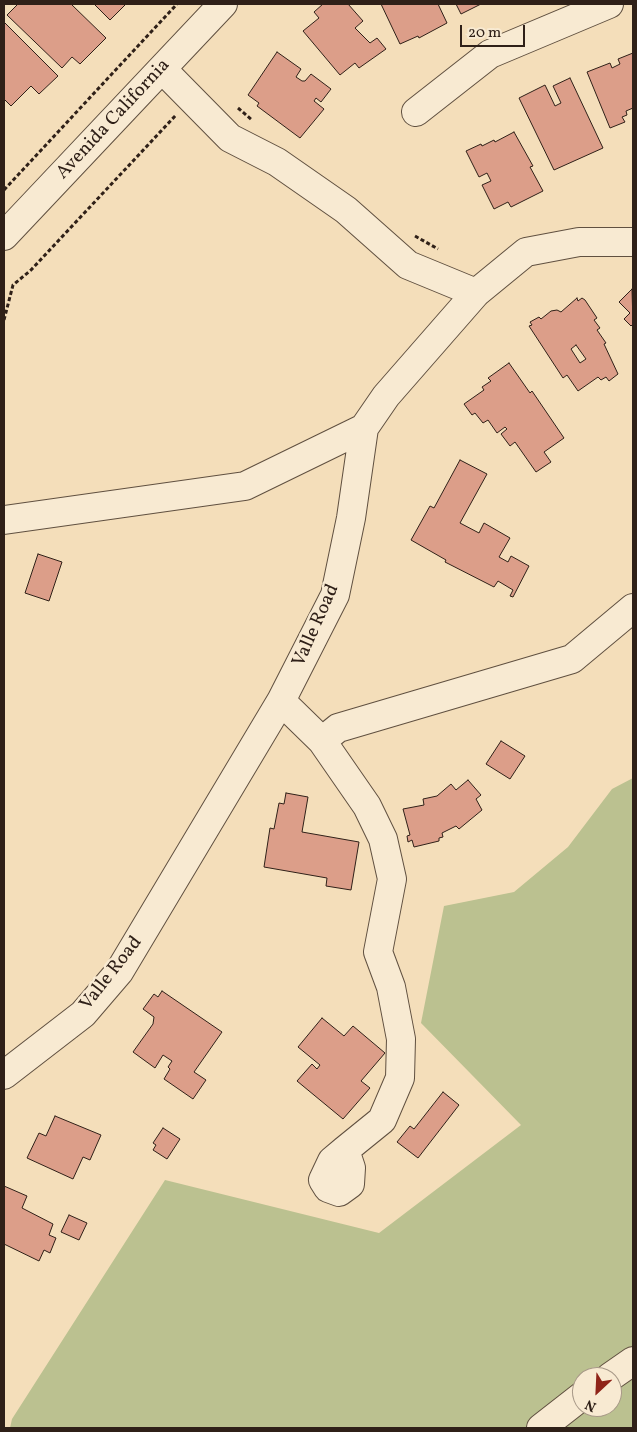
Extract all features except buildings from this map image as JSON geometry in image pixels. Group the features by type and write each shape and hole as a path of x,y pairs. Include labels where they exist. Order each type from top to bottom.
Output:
{"street":[{"name":"Avenida California","path":"4,236 223,4"},
{"path":"416,112 490,54 608,4"},
{"path":"162,69 230,138 277,162 346,210 408,265 476,293"},
{"name":"Valle Road","path":"4,1076 83,1014 119,972 281,701 335,594 351,518 364,428 386,396 476,293 526,252 580,242 633,242"},
{"path":"4,520 245,486 364,428"},
{"path":"322,741 338,728 572,659 633,608"},
{"path":"281,701 322,741 367,806 382,839 392,879 378,952 391,987 401,1039 400,1078 382,1120 345,1150"},
{"path":"622,1369 633,1361"},
{"path":"541,1428 572,1404"}],"path":[{"path":"4,190 177,4"},
{"path":"4,320 13,285 31,270 191,99"},
{"path":"234,105 256,124"},
{"path":"407,232 446,253"}],"green space":[{"path":"633,778 633,1428 10,1428 12,1419 165,1180 379,1233 521,1125 421,1023 444,906 514,892 568,847 612,789"}]}
